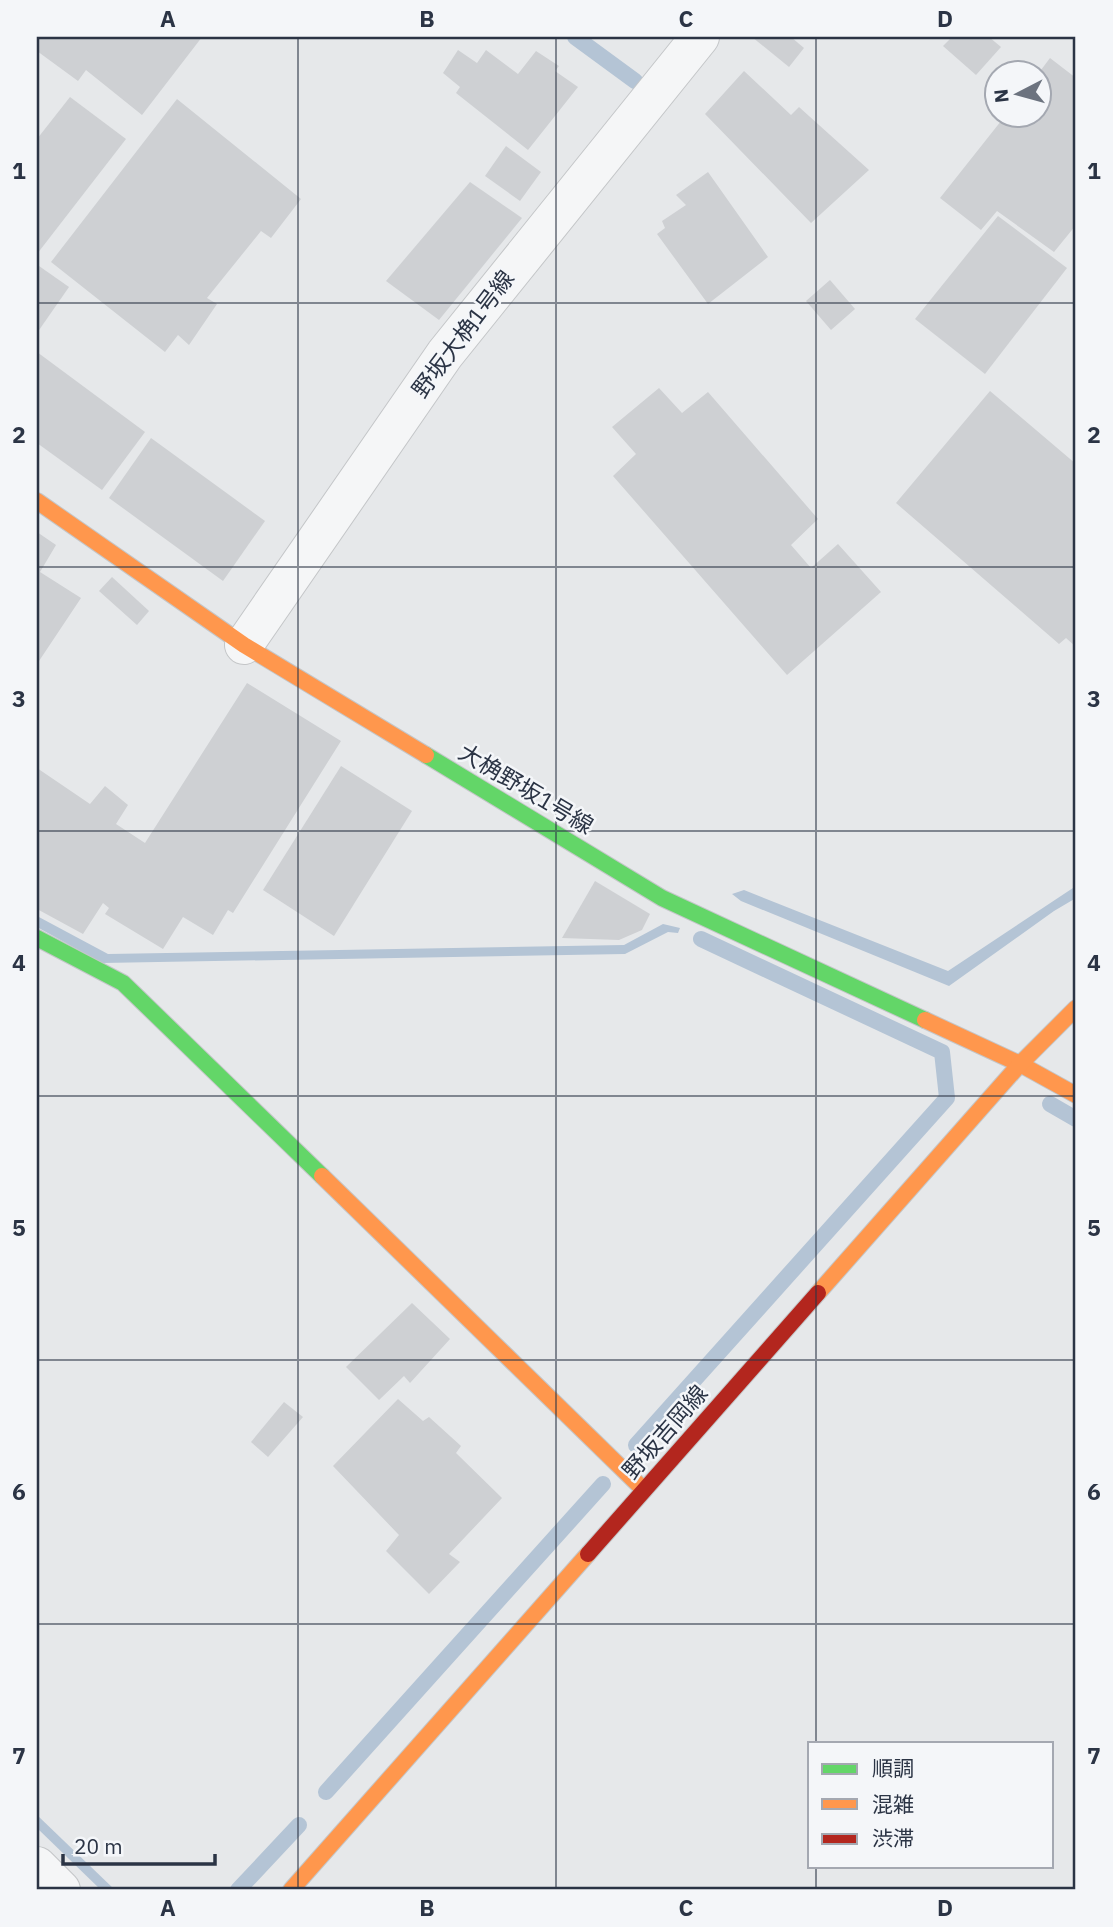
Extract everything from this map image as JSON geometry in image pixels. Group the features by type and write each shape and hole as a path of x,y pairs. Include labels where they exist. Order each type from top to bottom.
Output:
{"street":[{"name":"野坂大桷1号線","path":"244,645 445,354 700,37"},
{"name":"大桷野坂1号線","path":"37,501 244,645 662,898 1020,1064 1076,1094"},
{"path":"37,938 123,983 644,1490"},
{"name":"野坂吉岡線","path":"291,1890 1020,1064 1076,1008"},
{"path":"37,1866 61,1890"}],"water":[{"path":"1076,886 1076,898 949,986 741,901 732,894 744,890 948,971"},
{"path":"37,916 108,954 624,945 663,924 680,928 678,933 668,932 625,954 102,963 37,927"},
{"path":"37,1815 115,1890 101,1890 37,1828"}],"building":[{"path":"37,37 202,37 142,115 86,70 78,81 37,51"},
{"path":"752,37 791,37 804,48 789,67"},
{"path":"952,37 989,37 1001,47 989,60 984,60 984,66 976,75 943,46"},
{"path":"458,50 477,63 486,50 518,74 536,51 559,66 555,71 578,87 528,150 456,93 460,87 443,73"},
{"path":"1054,61 1076,78 1076,225 1054,252 997,211 981,230 940,198 994,130 1054,130"},
{"path":"744,71 791,115 799,107 869,170 811,223 705,114"},
{"path":"70,97 126,139 37,254 37,139"},
{"path":"177,99 301,199 271,238 261,231 207,298 217,304 189,345 178,335 165,352 51,262"},
{"path":"506,146 541,172 520,201 485,176"},
{"path":"708,172 768,257 708,304 657,234 665,228 662,221 686,205 676,195"},
{"path":"470,182 522,218 439,320 386,281"},
{"path":"998,216 1067,268 985,374 915,319"},
{"path":"39,266 69,287 37,333 37,270"},
{"path":"830,280 855,309 831,330 806,301"},
{"path":"37,352 145,432 102,490 37,443"},
{"path":"659,388 682,413 708,392 818,519 791,545 811,568 838,544 881,592 787,675 613,476 636,454 612,427"},
{"path":"990,391 1076,464 1076,647 1066,638 1059,644 896,503"},
{"path":"151,438 265,521 223,581 109,498"},
{"path":"37,532 56,545 40,572 81,598 37,664"},
{"path":"112,577 149,611 137,625 99,591"},
{"path":"247,683 341,741 233,913 228,910 213,935 183,917 163,949 105,914 109,908 103,903 83,934 37,909 37,768 90,804 105,786 128,805 116,824 145,843"},
{"path":"341,766 412,811 334,936 263,890"},
{"path":"595,881 650,914 642,930 619,940 562,938"},
{"path":"412,1303 450,1339 410,1383 404,1376 379,1400 346,1367"},
{"path":"398,1399 423,1421 429,1417 461,1446 456,1453 502,1498 449,1554 460,1562 429,1594 386,1551 399,1535 333,1466"},
{"path":"284,1402 303,1417 268,1457 251,1442"}],"waterway":[{"path":"575,37 635,81"},
{"path":"636,1445 947,1098 942,1052 701,939"},
{"path":"1050,1104 1076,1119"},
{"path":"326,1792 603,1484"},
{"path":"238,1890 299,1825"}],"traffic: fast":[{"path":"426,755 662,898 925,1020"},
{"path":"37,938 123,983 322,1176"}],"traffic: slow":[{"path":"37,501 244,645 426,755"},
{"path":"818,1293 1020,1064 1076,1008"},
{"path":"925,1020 1020,1064 1076,1095"},
{"path":"322,1176 644,1490"},
{"path":"291,1890 588,1554"}],"traffic: jam":[{"path":"588,1554 818,1293"}]}
